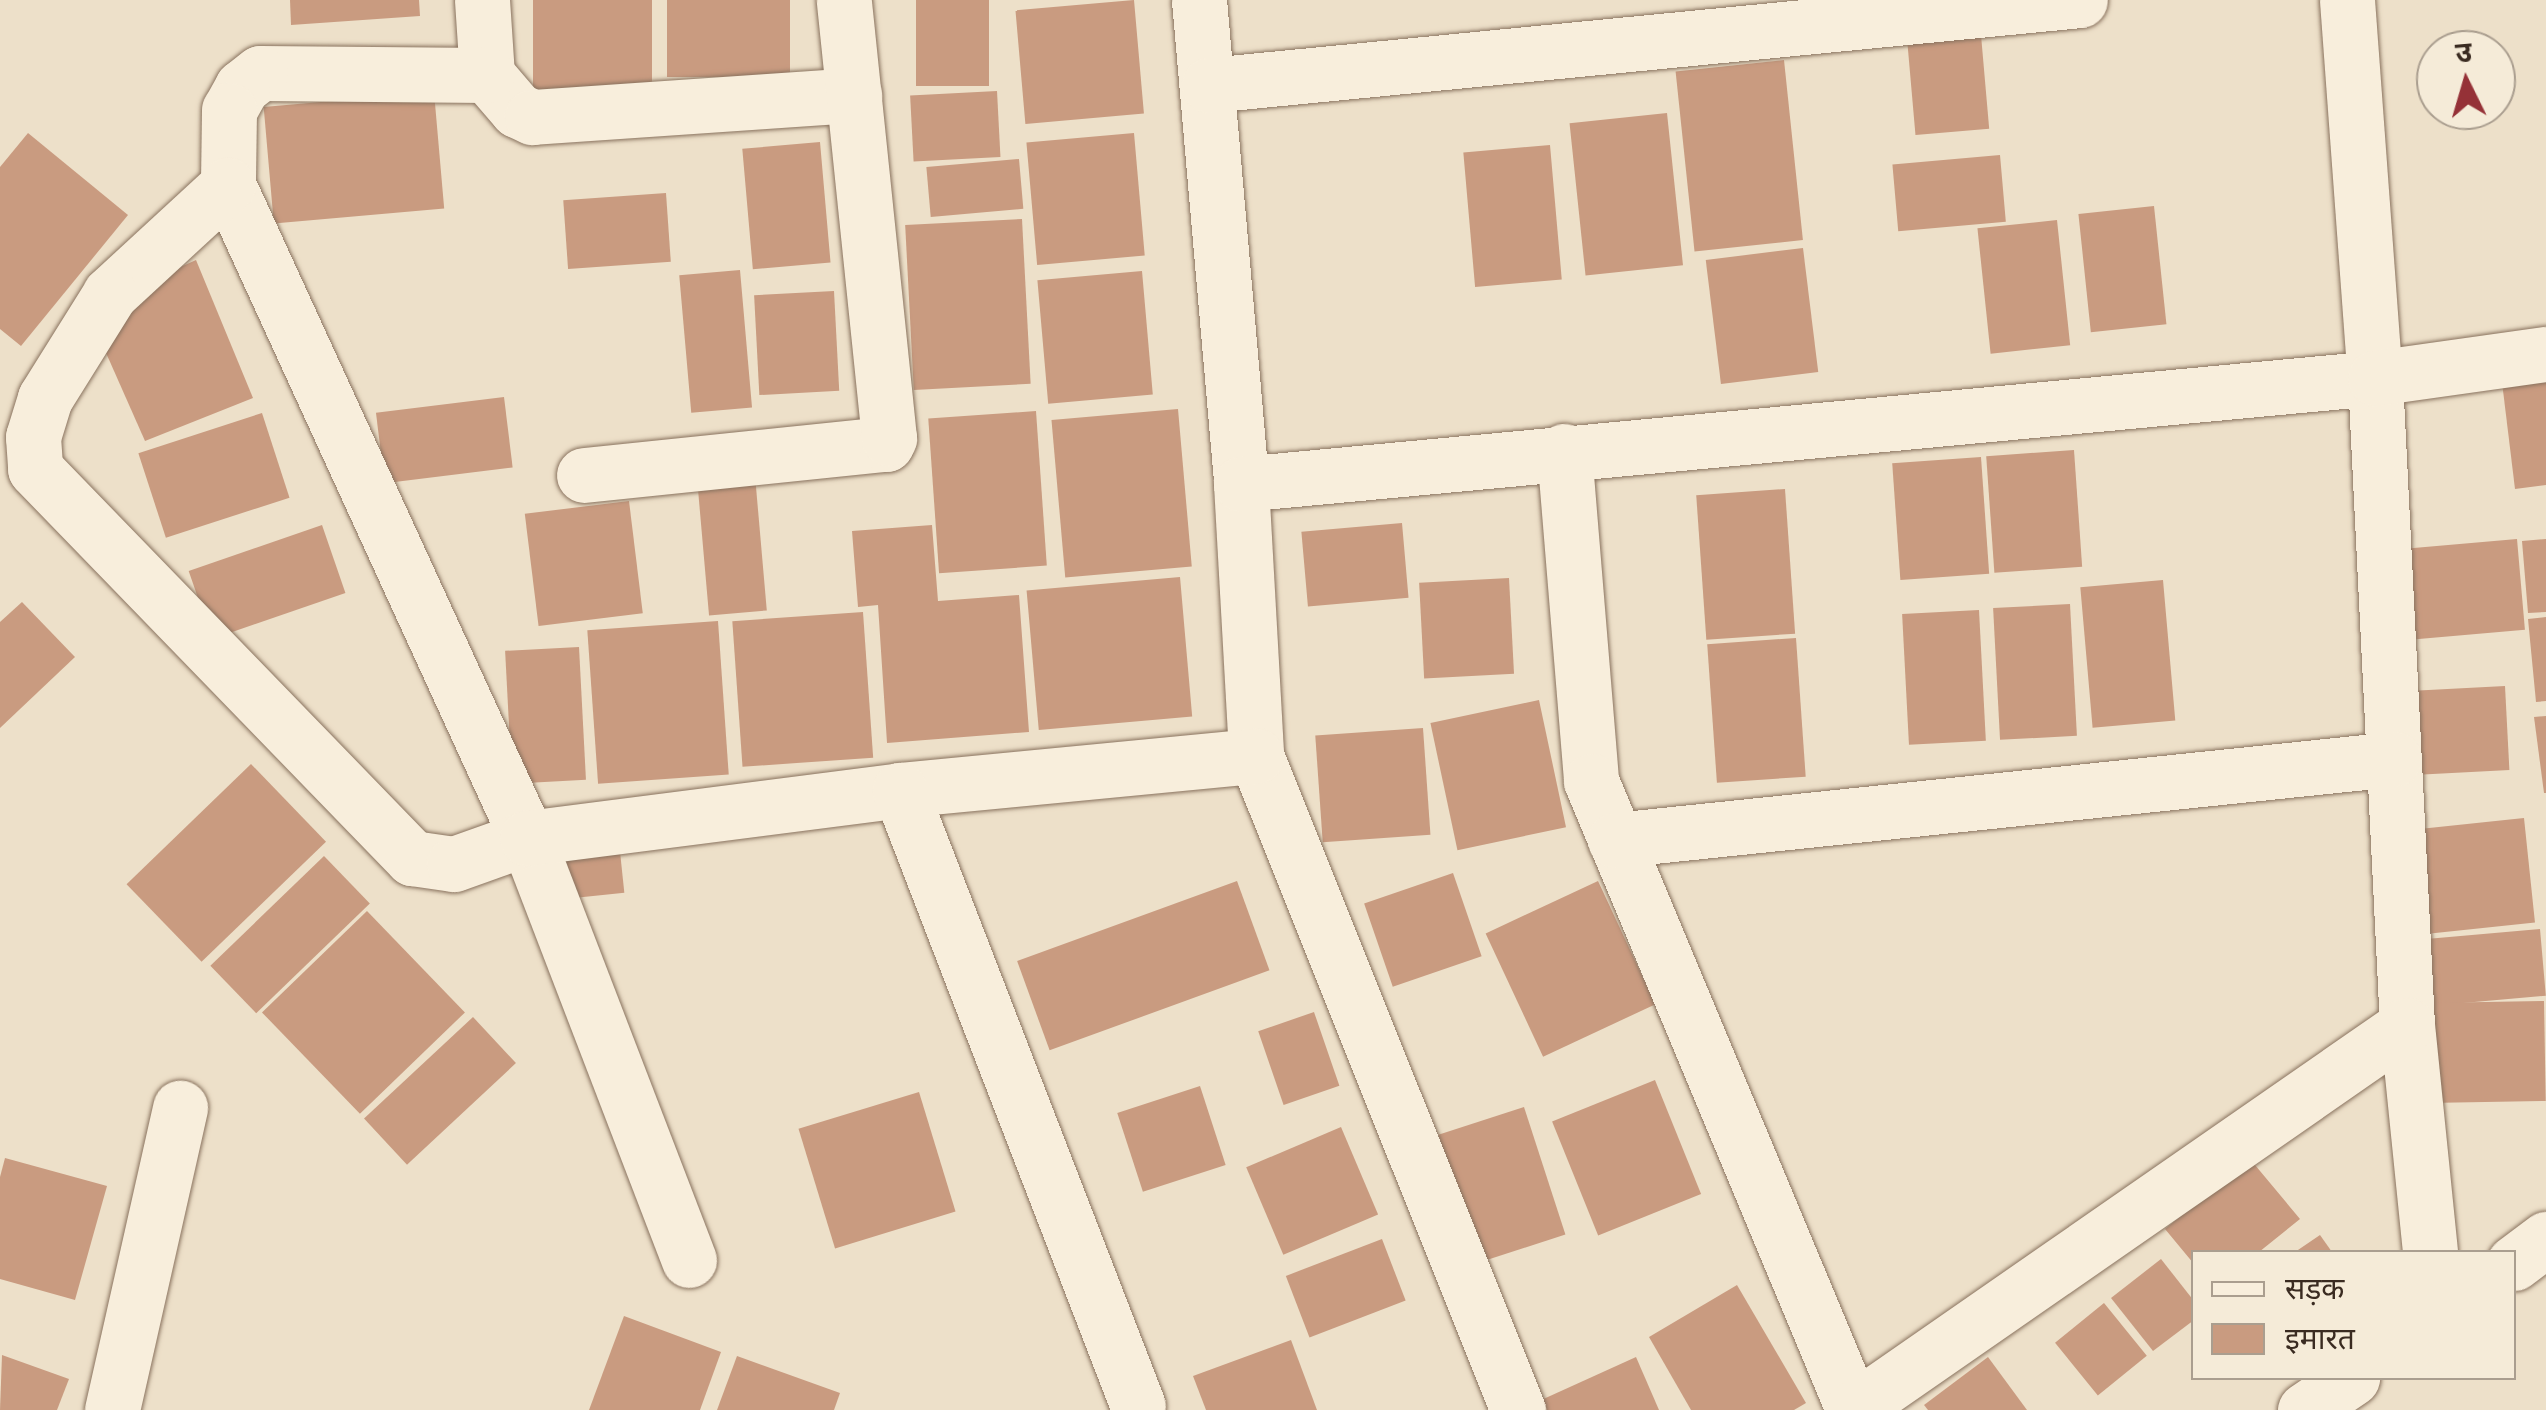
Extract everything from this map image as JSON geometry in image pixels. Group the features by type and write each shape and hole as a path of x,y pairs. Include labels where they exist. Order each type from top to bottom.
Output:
{"street":[{"path":"482,0 487,74 517,110 532,118 854,95"},
{"path":"584,475 886,444 889,438 844,0"},
{"path":"1199,0 1241,484 1256,756 1518,1410"},
{"path":"1209,85 2080,0"},
{"path":"2347,0 2375,378 2408,1025 2430,1250"},
{"path":"487,74 260,72 242,87 230,110 228,185 526,838 689,1260"},
{"path":"228,185 110,294 45,398 33,438 36,469 412,858 454,864 526,838 900,790 1256,756"},
{"path":"1241,484 2375,378 2546,354"},
{"path":"1564,452 1591,781 1853,1410 2408,1025"},
{"path":"1616,840 2394,759"},
{"path":"900,790 1138,1406"},
{"path":"112,1410 180,1108"},
{"path":"2516,1261 2546,1239"},
{"path":"2305,1410 2349,1380"}],"building":[{"path":"290,0 419,0 420,16 291,25"},
{"path":"533,0 652,0 652,94 533,94"},
{"path":"667,0 790,0 790,77 667,77"},
{"path":"916,0 989,0 989,86 916,86"},
{"path":"1134,0 1144,114 1025,124 1015,10"},
{"path":"1981,35 1989,129 1915,135 1907,41"},
{"path":"1784,60 1803,240 1695,251 1676,71"},
{"path":"997,91 1000,157 914,161 910,96"},
{"path":"434,92 444,209 274,223 264,107"},
{"path":"1667,113 1683,265 1586,275 1570,123"},
{"path":"28,133 128,215 21,346 0,329 0,167"},
{"path":"1134,133 1145,256 1037,265 1026,142"},
{"path":"820,142 831,263 753,269 742,149"},
{"path":"1550,145 1562,279 1475,287 1463,153"},
{"path":"2000,155 2006,222 1898,231 1892,164"},
{"path":"1019,159 1023,209 931,217 926,167"},
{"path":"666,193 671,262 568,269 563,200"},
{"path":"2154,206 2166,324 2091,332 2078,214"},
{"path":"1022,219 1031,384 914,390 905,225"},
{"path":"2057,220 2070,345 1991,354 1977,228"},
{"path":"1803,248 1818,372 1721,384 1706,260"},
{"path":"196,260 253,398 145,441 95,328 165,274"},
{"path":"740,270 752,407 691,413 679,275"},
{"path":"1142,271 1153,395 1048,404 1037,280"},
{"path":"834,291 839,391 759,395 754,295"},
{"path":"2546,369 2546,485 2515,489 2501,374"},
{"path":"504,397 513,467 385,483 376,413"},
{"path":"1178,409 1192,566 1065,577 1051,420"},
{"path":"1036,411 1047,566 939,573 928,419"},
{"path":"262,413 290,498 166,538 138,453"},
{"path":"2074,450 2082,567 1994,573 1986,456"},
{"path":"1981,457 1989,574 1900,580 1892,463"},
{"path":"754,464 767,610 709,615 696,469"},
{"path":"1785,489 1795,634 1706,640 1696,495"},
{"path":"629,501 643,613 539,626 525,514"},
{"path":"1402,523 1409,598 1308,607 1301,532"},
{"path":"322,525 345,593 212,639 189,571"},
{"path":"932,525 938,601 1019,595 1029,732 887,743 878,605 858,607 852,531"},
{"path":"2517,539 2525,630 2404,640 2396,550"},
{"path":"2546,539 2546,612 2528,613 2522,541"},
{"path":"1180,577 1192,716 1039,730 1027,590"},
{"path":"1509,578 1514,674 1424,679 1419,583"},
{"path":"2163,580 2175,720 2093,728 2080,587"},
{"path":"22,602 75,657 0,728 0,622"},
{"path":"2070,604 2077,736 2000,740 1993,608"},
{"path":"1979,610 1986,741 1909,745 1902,614"},
{"path":"863,612 873,758 743,767 732,621"},
{"path":"2546,617 2546,701 2536,702 2528,619"},
{"path":"718,621 729,775 598,784 587,630"},
{"path":"1796,638 1806,777 1717,783 1707,644"},
{"path":"579,647 586,780 512,784 505,651"},
{"path":"2505,686 2509,770 2414,775 2409,691"},
{"path":"1539,700 1566,827 1457,850 1430,723"},
{"path":"2546,716 2546,793 2544,793 2534,717"},
{"path":"1423,728 1430,835 1323,842 1315,736"},
{"path":"251,764 326,842 202,962 127,884"},
{"path":"2524,818 2535,922 2431,933 2420,829"},
{"path":"619,842 624,893 567,899 561,848"},
{"path":"324,856 370,903 256,1013 210,966"},
{"path":"1453,873 1482,956 1393,987 1364,904"},
{"path":"1237,881 1269,970 1050,1050 1017,961"},
{"path":"1598,881 1655,1004 1543,1057 1486,933"},
{"path":"367,911 465,1012 360,1114 262,1012"},
{"path":"2540,929 2546,996 2432,1006 2426,939"},
{"path":"2544,1001 2546,1101 2428,1103 2426,1003"},
{"path":"1314,1012 1339,1086 1284,1105 1258,1031"},
{"path":"473,1017 516,1063 407,1165 364,1119"},
{"path":"1655,1080 1701,1194 1598,1236 1552,1122"},
{"path":"1200,1086 1226,1165 1143,1192 1117,1113"},
{"path":"919,1092 956,1212 835,1248 799,1129"},
{"path":"1524,1107 1565,1234 1480,1262 1438,1135"},
{"path":"1341,1127 1378,1214 1283,1255 1246,1167"},
{"path":"5,1158 107,1186 75,1300 0,1279 0,1177"},
{"path":"2250,1159 2300,1219 2261,1250 2191,1250 2191,1260 2165,1229"},
{"path":"2320,1235 2331,1250 2298,1250"},
{"path":"1382,1239 1406,1301 1309,1338 1286,1276"},
{"path":"2161,1259 2191,1297 2191,1322 2153,1351 2111,1298"},
{"path":"1737,1285 1806,1403 1794,1410 1691,1410 1649,1337"},
{"path":"2104,1303 2147,1356 2098,1395 2055,1343"},
{"path":"624,1316 721,1352 700,1410 589,1410"},
{"path":"1291,1340 1317,1410 1206,1410 1193,1376"},
{"path":"2,1355 69,1379 57,1410 0,1410"},
{"path":"737,1356 840,1393 834,1410 717,1410"},
{"path":"1636,1357 1659,1410 1543,1410 1539,1401"},
{"path":"1988,1357 2027,1410 1928,1410 1924,1405"}]}
